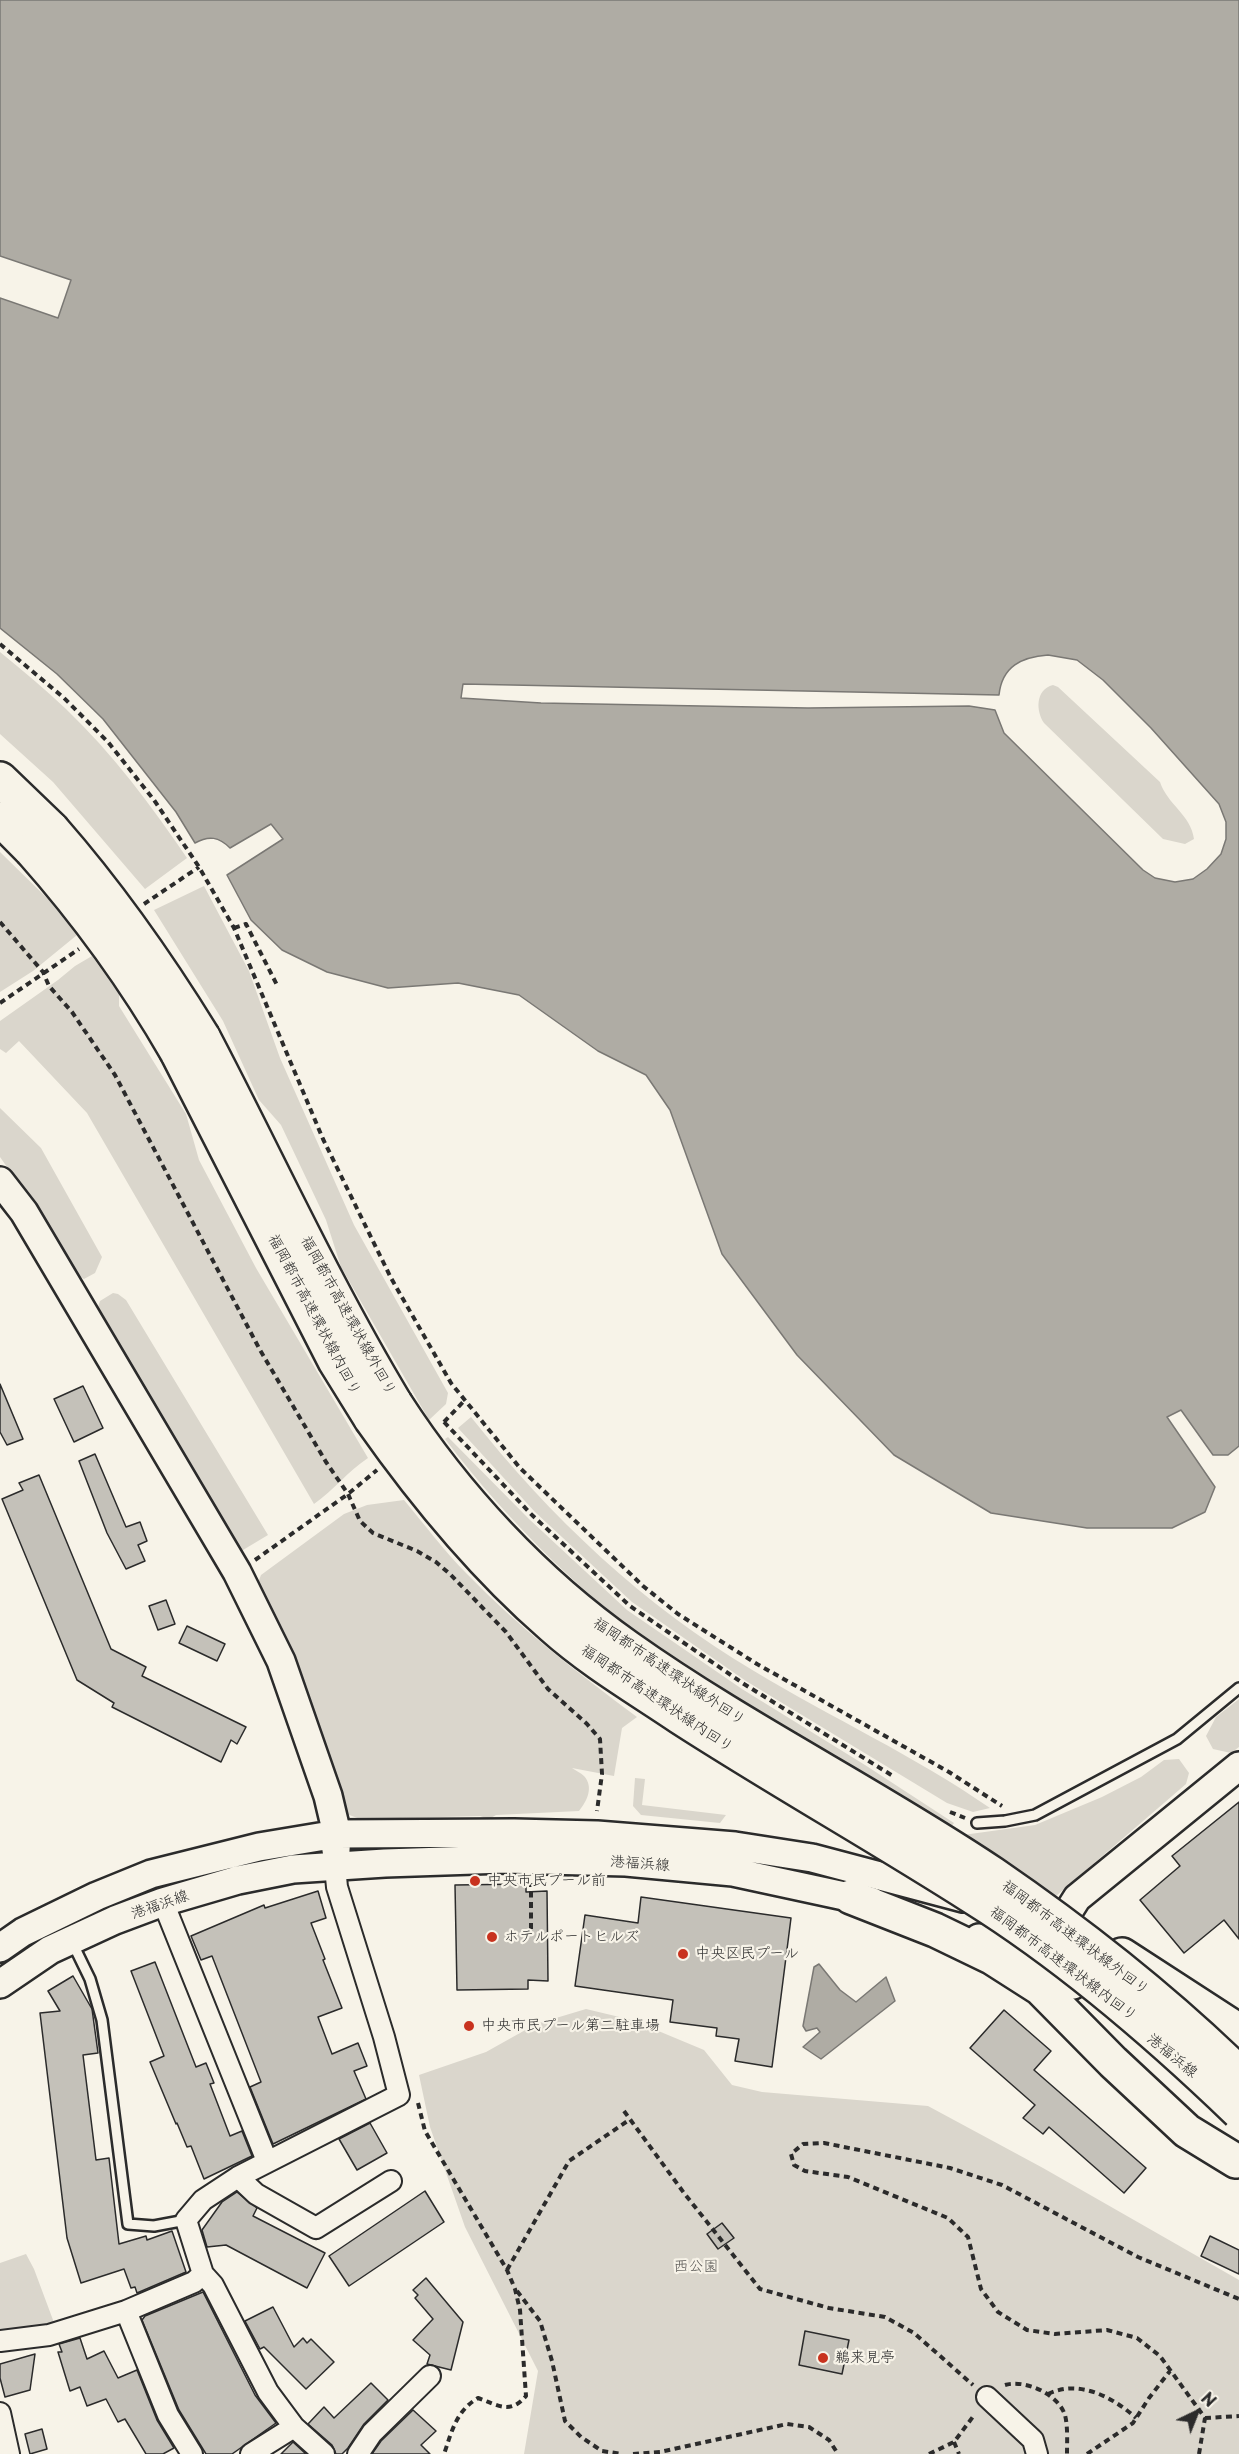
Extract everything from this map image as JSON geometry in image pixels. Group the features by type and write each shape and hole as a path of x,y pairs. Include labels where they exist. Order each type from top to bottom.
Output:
{"highway":[{"name":"福岡都市高速環状線外回り","path":"0,779 42,839 91,873 133,929 190,1045 360,1344 383,1411 414,1432 477,1510 571,1604 626,1646 712,1703 992,1874 1126,1974 1239,2073"},
{"path":"0,819 42,839"},
{"name":"福岡都市高速環状線内回り","path":"383,1411 392,1449 456,1529 552,1626 610,1671 698,1728 984,1904 1107,1994 1239,2114"},
{"path":"852,1897 935,1930 993,1958 1040,1988 1113,2062 1187,2131 1237,2162"},
{"path":"1056,1932 1103,1943 1239,2031"},
{"path":"1035,1960 1124,2055 1237,2162"}],"street":[{"path":"0,1181 24,1212 237,1572 281,1661 328,1796 337,1834 335,1867 337,1887 384,2037 399,2095 238,2177 203,2200 186,2220 203,2274 213,2285 268,2392 294,2427 324,2454"},
{"path":"1035,1960 1077,1898 1239,1766"},
{"name":"港福浜線","path":"0,1948 22,1932 97,1896 151,1874 259,1847 337,1834 585,1834 746,1848 813,1858 884,1876 968,1899 1056,1932 1177,2022 1239,2078"},
{"name":"港福浜線","path":"0,1984 50,1950 115,1920 163,1902 238,1880 293,1869 504,1859 627,1862 733,1872 852,1897 929,1918 1035,1960 1162,2045 1239,2114"},
{"path":"163,1902 267,2161"},
{"path":"238,2177 256,2194 316,2228 391,2181"},
{"path":"0,2341 49,2335 126,2311 194,2282 203,2274"},
{"path":"126,2311 168,2415 192,2454"},
{"path":"358,2454 372,2433 430,2376"},
{"path":"987,2397 1033,2440 1036,2454"},
{"path":"0,2413 9,2454"},
{"path":"251,2454 294,2427"}],"lane":[{"path":"977,1823 1005,1821 1035,1815 1177,1739 1239,1688"},
{"path":"71,1940 90,1979 102,2020 128,2224 154,2226 186,2220"}],"path":[{"path":"0,644 64,698 108,742 154,800 199,867 234,928 323,1140 362,1221 421,1332 464,1401 520,1468 644,1586 678,1614 757,1664 949,1772 1002,1806 1005,1821"},
{"path":"0,922 43,972 49,986 72,1012 115,1075 260,1350 326,1462 348,1494 360,1521 373,1533 417,1551 436,1562 451,1575 506,1632 548,1689 587,1724 600,1739 602,1774 596,1815"},
{"path":"234,928 246,924 278,987"},
{"path":"464,1401 443,1423 532,1515 630,1606 744,1684 897,1779"},
{"path":"237,1572 348,1494 380,1467"},
{"path":"946,1810 977,1823"},
{"path":"531,1880 531,1929"},
{"path":"624,2111 760,2289 829,2308 885,2317 914,2333 987,2397"},
{"path":"507,2270 569,2161 629,2120"},
{"path":"425,2132 507,2270 515,2289 520,2310 526,2396 518,2406 509,2409 478,2398 467,2404 457,2418 444,2454"},
{"path":"1199,2454 1205,2418 1160,2356 1137,2338 1107,2330 1055,2334 1027,2331 998,2312 981,2289 968,2237 948,2218 848,2176 805,2170 794,2165 791,2154 803,2144 824,2143 950,2168 1002,2185 1138,2257 1239,2300"},
{"path":"515,2289 540,2321 552,2361 565,2421 581,2438 602,2451 622,2454"},
{"path":"1087,2454 1133,2423 1170,2371"},
{"path":"1048,2394 1060,2389 1079,2387 1119,2403 1136,2418"},
{"path":"1205,2418 1239,2416"},
{"path":"633,2454 660,2452 787,2424 809,2427 829,2440 838,2454"},
{"path":"929,2454 954,2442 962,2431"},
{"path":"954,2442 959,2454"}],"green space":[{"path":"0,652 58,702 100,744 145,799 187,858 145,889 53,782 0,734"},
{"path":"1053,685 1058,687 1160,782 1163,790 1184,816 1194,839 1185,844 1163,839 1044,723 1039,707 1040,696 1043,691"},
{"path":"0,852 48,899 77,935 33,971 0,992"},
{"path":"204,886 249,971 280,1058 354,1225 448,1393 446,1404 429,1420 341,1267 326,1220 281,1125 259,1100 223,1021 154,910"},
{"path":"92,956 119,994 119,1006 186,1114 199,1160 256,1268 368,1458 314,1504 87,1113 19,1041 6,1053 0,1049 0,1021"},
{"path":"0,1108 41,1148 102,1257 95,1273 84,1279 70,1270 25,1193 0,1157"},
{"path":"113,1293 126,1300 268,1535 243,1550 232,1548 97,1310 100,1301"},
{"path":"471,1417 501,1454 566,1524 601,1557 674,1618 713,1646 754,1671 903,1754 990,1808 973,1812 947,1803 746,1681 632,1602 535,1512 458,1428"},
{"path":"448,1437 529,1519 627,1610 742,1689 954,1823 951,1827 700,1679 645,1640 613,1615 524,1532 470,1471 445,1439"},
{"path":"404,1500 442,1547 507,1613 637,1717 622,1728 614,1776 572,1768 584,1776 589,1785 587,1798 579,1811 496,1815 489,1819 480,1816 360,1819 344,1813 256,1588 261,1575 344,1514 367,1505"},
{"path":"1239,1699 1239,1747 1231,1753 1213,1749 1206,1736 1216,1717"},
{"path":"1179,1759 1189,1773 1186,1784 1056,1896 963,1835 1035,1825 1102,1797 1141,1777 1164,1760"},
{"path":"635,1778 645,1779 642,1805 726,1815 720,1823 641,1815 633,1806"},
{"name":"西公園","path":"586,2009 632,2020 704,2050 732,2085 762,2092 928,2106 1043,2168 1239,2280 1239,2454 524,2454 538,2371 465,2227 430,2127 419,2075 486,2052 536,2024"},
{"path":"26,2254 56,2328 0,2335 0,2263"}],"shaded area":[{"path":"0,0 1239,0 1239,1446 1228,1455 1213,1455 1181,1410 1167,1417 1215,1487 1205,1512 1172,1528 1087,1528 991,1513 894,1455 797,1355 722,1254 670,1110 646,1075 598,1051 519,995 458,983 388,988 327,972 282,950 251,920 227,875 283,839 271,824 230,848 214,838 195,843 176,812 103,719 57,674 0,628 0,298 58,318 71,280 0,256","holes":["1048,655 1077,660 1103,680 1151,728 1219,804 1226,822 1226,839 1221,854 1207,869 1193,879 1175,882 1155,878 1143,870 1004,733 995,710 969,706 808,708 541,703 461,698 463,684 999,695 1004,677 1009,670 1022,661"]},
{"path":"819,1964 840,1990 856,2002 886,1977 895,2001 821,2059 803,2047 820,2032 817,2028 806,2031 803,2026 814,1967"}],"building":[{"path":"0,1384 23,1439 7,1445 0,1432"},
{"path":"83,1386 103,1428 74,1442 54,1399"},
{"path":"95,1454 126,1527 140,1522 147,1541 138,1545 145,1561 126,1569 107,1533 79,1461"},
{"path":"39,1475 111,1649 146,1667 142,1676 246,1727 237,1744 231,1740 221,1762 112,1707 114,1703 77,1680 2,1499 23,1490 19,1483"},
{"path":"166,1600 175,1624 158,1630 149,1606"},
{"path":"187,1626 225,1644 217,1661 179,1643"},
{"path":"1239,1802 1239,1939 1224,1920 1184,1953 1140,1900 1180,1866 1172,1856"},
{"name":"ホテルポートヒルズ","path":"526,1884 526,1892 547,1891 548,1981 528,1980 528,1989 457,1990 455,1885"},
{"path":"318,1891 326,1918 311,1923 342,2008 318,2017 332,2054 358,2043 367,2066 354,2071 366,2099 273,2144 250,2087 261,2082 212,1956 201,1960 191,1936 264,1905 265,1908"},
{"name":"中央区民プール","path":"641,1897 791,1918 772,2067 735,2061 739,2039 716,2036 717,2028 670,2022 673,2000 575,1986 585,1915 638,1923"},
{"path":"155,1962 196,2067 206,2063 214,2083 210,2084 230,2136 242,2131 252,2156 204,2179 191,2146 187,2147 176,2124 150,2062 164,2056 131,1971"},
{"path":"73,1976 92,2009 98,2053 83,2055 96,2160 109,2158 119,2244 146,2236 147,2240 172,2231 186,2272 137,2293 135,2287 131,2288 124,2269 81,2283 67,2238 40,2013 60,2011 48,1991"},
{"path":"1004,2010 1051,2051 1034,2070 1146,2168 1124,2193 1049,2127 1043,2134 1023,2118 1035,2105 970,2048"},
{"path":"370,2123 387,2153 357,2170 339,2139"},
{"path":"425,2191 444,2222 349,2286 329,2256"},
{"path":"237,2192 257,2208 253,2216 325,2253 307,2288 226,2245 207,2247 202,2230 222,2202"},
{"path":"722,2223 734,2238 718,2249 707,2234"},
{"path":"1210,2236 1239,2250 1239,2274 1201,2256"},
{"path":"426,2278 463,2322 451,2370 427,2364 430,2355 413,2340 433,2319 415,2298 418,2295 413,2290"},
{"path":"203,2292 255,2395 276,2423 232,2454 206,2454 179,2410 142,2320 145,2316"},
{"path":"273,2307 294,2347 303,2338 307,2343 311,2339 334,2362 306,2389 264,2347 260,2349 245,2321"},
{"name":"鵜来見亭","path":"805,2331 849,2340 842,2374 799,2365"},
{"path":"80,2338 87,2359 104,2351 118,2378 137,2370 157,2420 174,2448 163,2454 146,2454 125,2419 118,2422 106,2399 87,2406 80,2387 70,2391 58,2352 62,2352 59,2344"},
{"path":"35,2354 30,2390 5,2397 0,2378 0,2364"},
{"path":"371,2383 388,2400 364,2424 348,2448 342,2454 336,2454 332,2445 308,2424 324,2407 334,2418"},
{"path":"413,2410 436,2431 421,2445 430,2454 372,2454 381,2441"},
{"path":"42,2429 47,2449 30,2454 25,2434"},
{"path":"293,2442 306,2454 281,2454"}],"place":[{"name":"中央市民プール前","path":"475,1881"},
{"name":"ホテルポートヒルズ","path":"492,1937"},
{"name":"中央区民プール","path":"683,1954"},
{"name":"中央市民プール第二駐車場","path":"469,2026"},
{"name":"鵜来見亭","path":"823,2358"}]}
